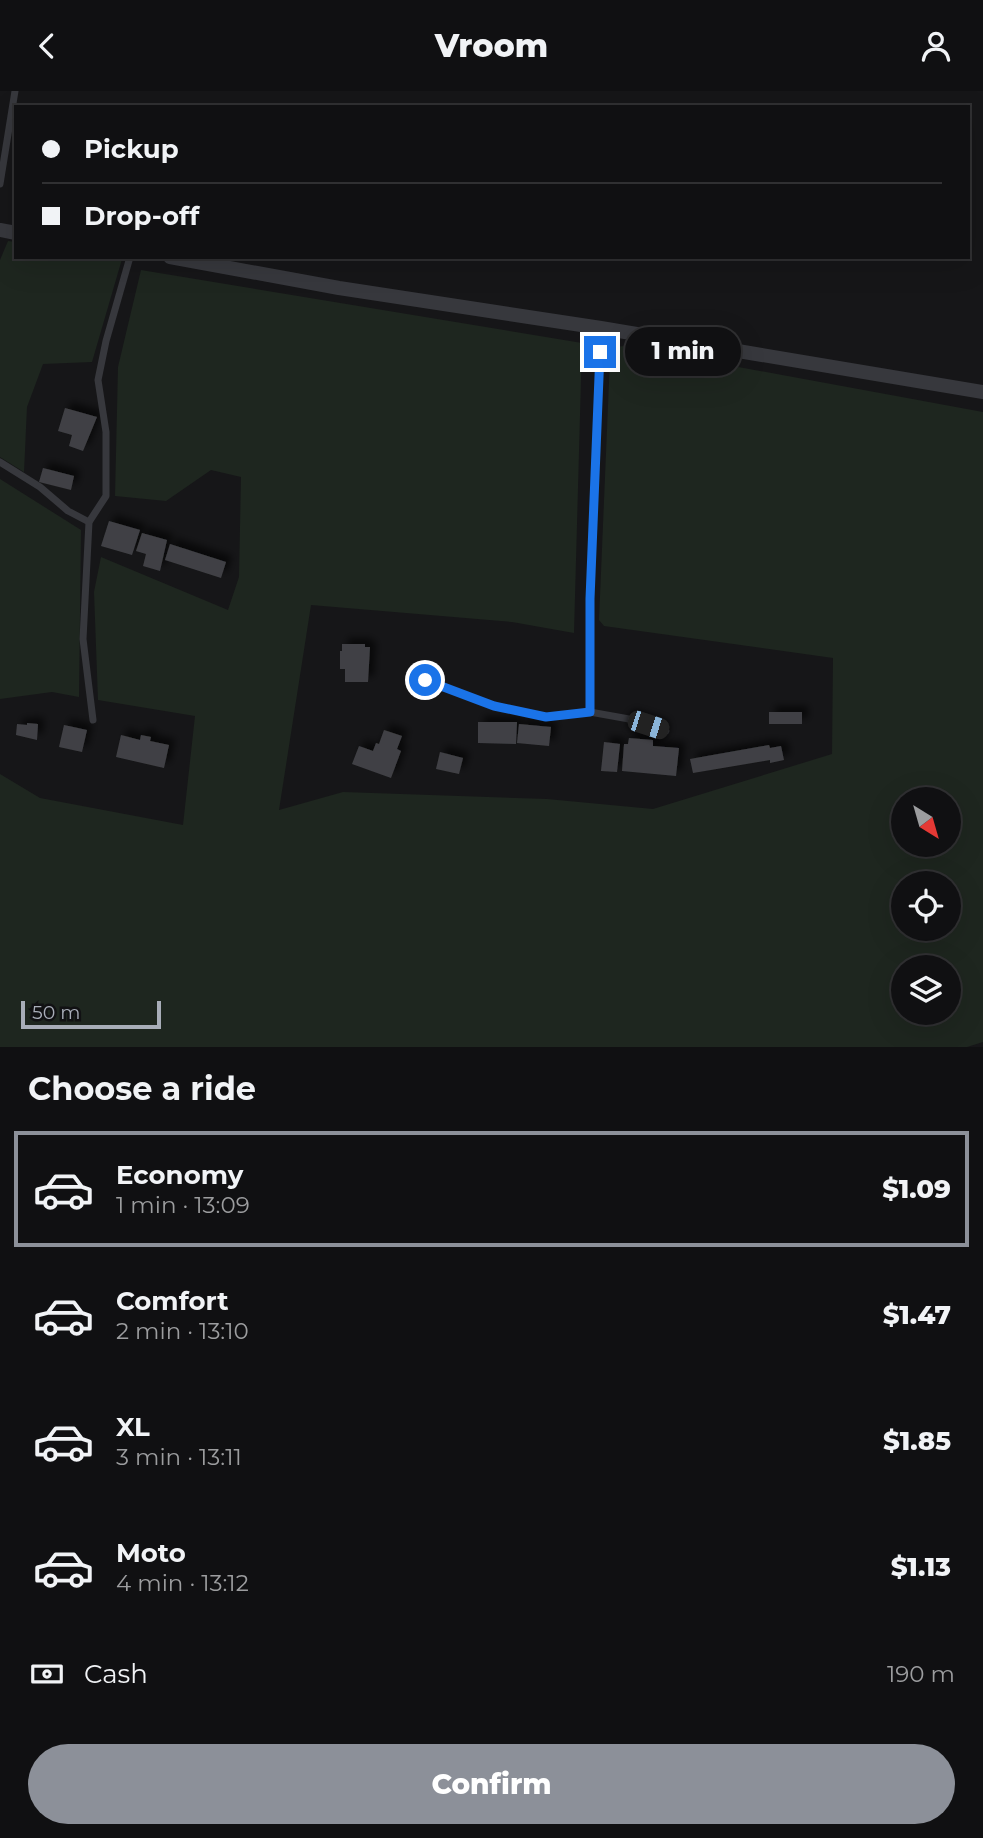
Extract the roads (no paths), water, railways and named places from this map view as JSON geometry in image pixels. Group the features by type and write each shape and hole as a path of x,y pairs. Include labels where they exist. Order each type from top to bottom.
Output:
{"street":[{"path":"181,259 339,288 601,328 983,392"}],"lane":[{"path":"0,184 15,91"},
{"path":"93,720 83,639 89,522 106,496 106,432 99,380 106,341 129,259"},
{"path":"590,712 591,587 601,328"},
{"path":"0,462 40,487 68,511 89,522"},
{"path":"425,680 494,706 546,717 590,712 629,719 666,731"}]}
